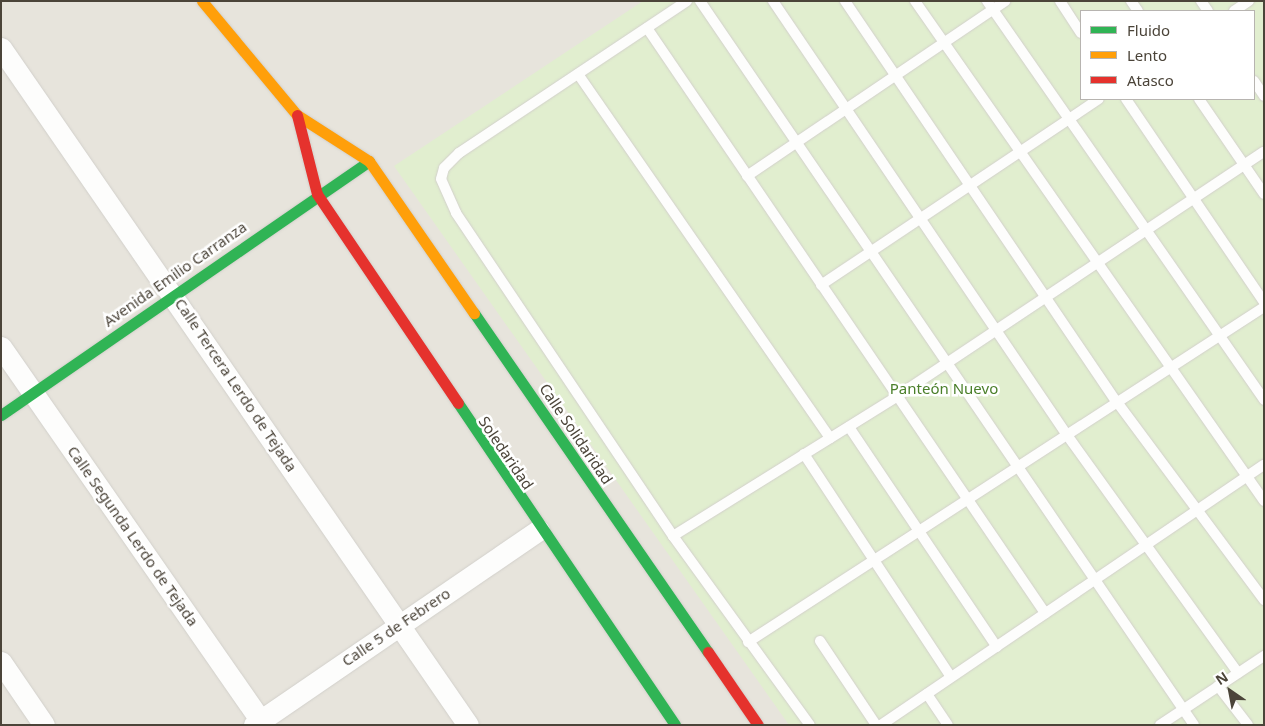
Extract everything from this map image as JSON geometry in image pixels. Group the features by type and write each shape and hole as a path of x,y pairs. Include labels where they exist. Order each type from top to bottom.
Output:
{"street":[{"path":"202,1 297,115 369,161"},
{"name":"Calle Tercera Lerdo de Tejada","path":"1,48 173,293 468,725"},
{"name":"Soledaridad","path":"297,115 317,194 539,530 675,725"},
{"name":"Avenida Emilio Carranza","path":"1,415 173,293 317,194 369,161"},
{"name":"Calle Solidaridad","path":"369,161 758,725"},
{"name":"Calle Segunda Lerdo de Tejada","path":"1,347 260,723"},
{"name":"Calle 5 de Febrero","path":"260,723 399,624 539,530"},
{"path":"1,662 44,725"}],"lane":[{"path":"687,1 459,153 444,168 441,179 456,213 673,536 810,725"},
{"path":"700,1 944,365 1194,725"},
{"path":"773,1 1067,434 1238,673"},
{"path":"845,1 1117,402 1264,600"},
{"path":"915,1 1244,478 1264,502"},
{"path":"747,176 943,43 989,6 1005,1"},
{"path":"1060,1 1080,31"},
{"path":"1236,10 1249,1"},
{"path":"989,6 1264,400"},
{"path":"647,28 965,499 1045,613"},
{"path":"578,74 830,438"},
{"path":"1255,82 1264,96"},
{"path":"821,285 921,220 1097,100"},
{"path":"1127,100 1264,302"},
{"path":"1200,100 1264,194"},
{"path":"673,536 896,397 1264,152"},
{"path":"748,642 874,558 1264,307"},
{"path":"849,426 996,646"},
{"path":"804,454 951,677"},
{"path":"881,725 1264,465"},
{"path":"820,641 876,725"},
{"path":"1160,725 1238,673 1262,660"},
{"path":"1218,686 1248,725"},
{"path":"927,694 948,725"}],"shaded area":[{"path":"1,1 1264,1 1264,725 1,725"}],"green space":[{"name":"Panteón Nuevo","path":"643,1 1264,1 1264,725 789,725 394,166"}],"traffic: fast":[{"path":"1,415 369,161"},
{"path":"474,313 708,652"},
{"path":"458,403 675,725"}],"traffic: slow":[{"path":"202,1 297,115 369,161 474,313"}],"traffic: jam":[{"path":"297,115 317,194 458,403"},
{"path":"708,652 758,725"}]}
